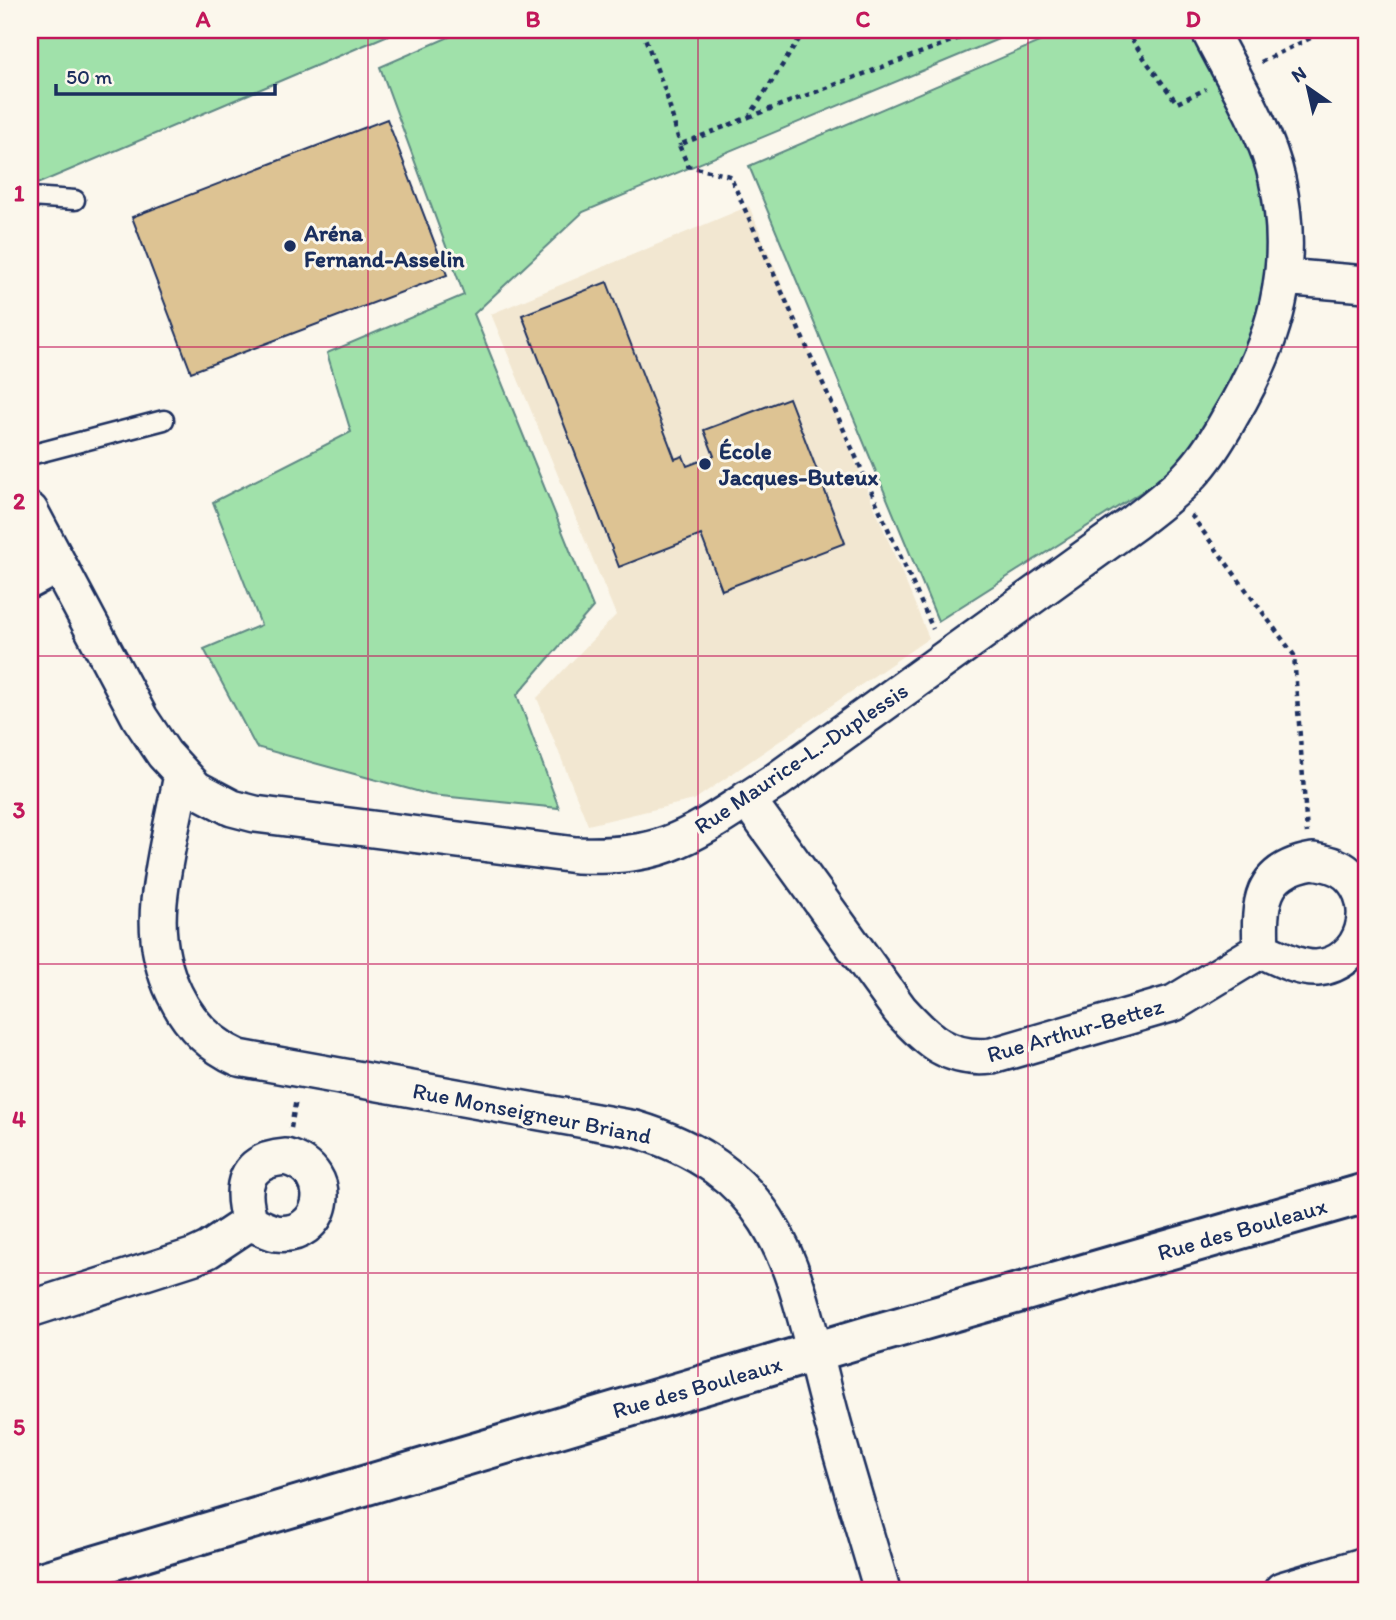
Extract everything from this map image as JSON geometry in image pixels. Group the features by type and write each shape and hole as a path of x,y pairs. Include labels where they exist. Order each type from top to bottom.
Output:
{"street":[{"name":"Rue Maurice-L.-Duplessis","path":"30,511 44,573 140,718 182,775 196,789 213,800 255,814 576,855 621,854 670,844 772,783 1135,522 1190,475 1208,453 1244,395 1262,356 1274,324 1283,277 1282,216 1277,178 1268,150 1209,30"},
{"path":"1283,277 1366,284"},
{"name":"Rue Monseigneur Briand","path":"182,775 158,914 161,951 174,995 197,1029 224,1052 239,1058 301,1070 635,1129 680,1145 724,1172 745,1192 777,1239 797,1284 830,1412 882,1590"},
{"name":"Rue Arthur-Bettez","path":"747,799 900,1010 917,1029 939,1046 964,1057 992,1056 1174,1003 1261,950"},
{"path":"1309,862 1331,864 1346,873 1359,887 1366,904 1366,922 1360,939 1349,954 1335,963 1318,968 1301,967 1261,950 1261,900 1269,885 1280,872 1295,864 1309,862"},
{"path":"286,1157 299,1160 310,1168 321,1192 319,1205 314,1216 296,1231 272,1233 250,1222 243,1198 245,1184 260,1163 272,1158 286,1157"},
{"name":"Rue des Bouleaux","path":"30,1585 815,1352 1366,1193"},
{"path":"30,1309 201,1254 250,1222"},
{"path":"1282,1590 1366,1565"}],"lane":[{"path":"30,197 75,200"},
{"path":"30,455 164,420"}],"path":[{"path":"642,30 666,93 688,166 730,176 928,621 951,655"},
{"path":"749,117 805,30"},
{"path":"680,145 965,37 1002,30"},
{"path":"1126,30 1177,103 1327,30"},
{"path":"1173,491 1294,655 1309,862"},
{"path":"286,1157 301,1070"}],"shaded area":[{"name":"École Jacques-Buteux","path":"749,206 929,638 694,800 588,825 537,698 616,615 491,314"}],"green space":[{"path":"30,30 400,30 30,187"},
{"path":"465,30 1020,30 583,212 474,314 593,607 517,695 559,808 431,795 256,747 204,649 261,625 213,502 351,432 327,353 464,295 380,67"},
{"path":"1067,30 1204,30 1252,119 1294,287 1217,444 938,621 749,166"}],"building":[{"name":"Aréna Fernand-Asselin","path":"387,119 447,275 191,372 132,217"},
{"path":"607,282 675,459 683,456 687,466 714,456 704,430 789,398 845,543 722,590 701,535 619,567 522,315"}],"place":[{"name":"Aréna Fernand-Asselin","path":"290,246"},
{"name":"École Jacques-Buteux","path":"705,464"}]}
